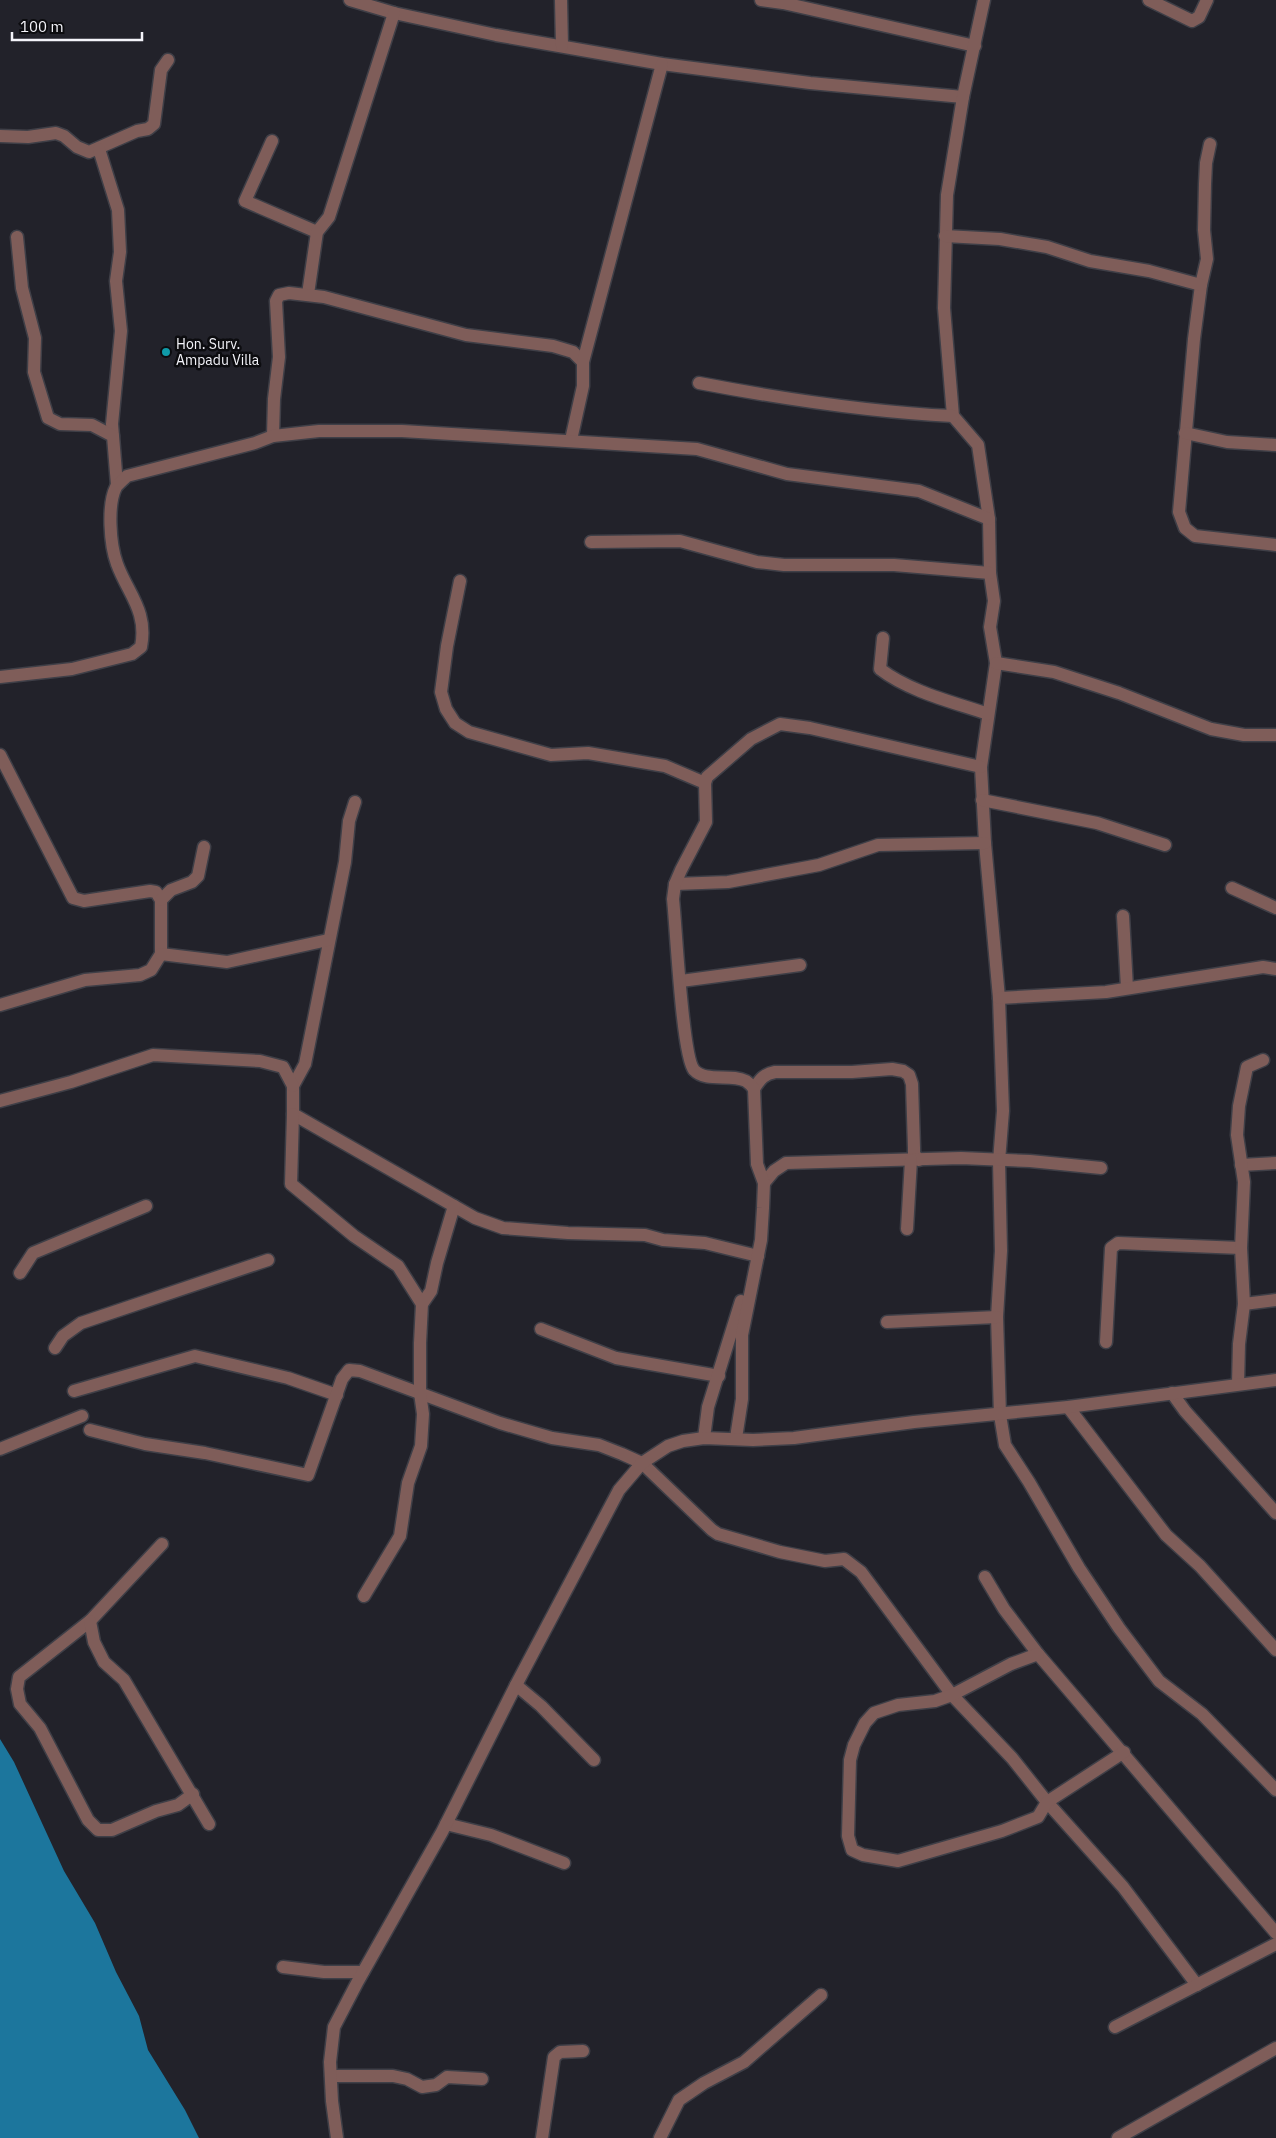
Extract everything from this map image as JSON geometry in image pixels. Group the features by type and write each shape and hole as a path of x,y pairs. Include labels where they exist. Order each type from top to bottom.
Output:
{"street":[{"path":"350,0 496,35 662,64 810,84 963,97"},
{"path":"561,0 562,46"},
{"path":"761,0 783,3 975,46"},
{"path":"984,0 963,97 947,195 944,308 953,416 978,445 989,519 990,573 994,601 990,627 996,663 981,767 985,843 999,998 1003,1111 999,1162 1000,1251 997,1318 1000,1415 1004,1445 1029,1482 1080,1568 1120,1628 1159,1681 1202,1714 1276,1790"},
{"path":"1149,0 1192,21 1199,17 1207,0"},
{"path":"308,294 317,232 329,217 394,12"},
{"path":"0,136 28,137 56,133 64,136 83,151 89,152 148,129 154,124 161,70 168,60"},
{"path":"571,440 583,386 583,362 662,64"},
{"path":"272,141 245,201 317,232"},
{"path":"1210,144 1206,163 1205,184 1204,230 1207,259 1201,285 1185,433 1179,512 1185,528 1196,536 1276,545"},
{"path":"0,677 72,669 132,654 141,647 143,636 138,605 116,563 110,514 112,498 117,485 112,424 121,331 116,281 120,252 118,210 100,149"},
{"path":"945,236 1000,239 1047,247 1090,262 1149,271 1201,285"},
{"path":"17,237 22,288 35,338 34,372 48,418 60,424 92,425 113,436"},
{"path":"274,436 274,399 279,356 276,301 279,295 288,293 308,294 466,335 553,346 573,352 583,362"},
{"path":"699,383 777,398 908,414 953,416"},
{"path":"117,485 127,476 255,444 274,436 319,431 402,431 697,449 787,474 919,491 989,519"},
{"path":"1185,433 1227,442 1276,445"},
{"path":"590,542 680,540 756,562 784,564 894,564 990,573"},
{"path":"460,581 447,646 441,692 446,709 455,723 469,732 551,755 588,753 665,766 705,783"},
{"path":"883,638 880,669 890,676 927,692 988,714"},
{"path":"996,663 1054,672 1120,693 1211,729 1244,735 1276,735"},
{"path":"754,1089 745,1081 730,1077 710,1076 694,1070 690,1062 683,1023 673,899 675,884 706,822 705,783 707,777 732,753 751,739 780,724 810,728 981,767"},
{"path":"0,755 73,898 84,901 150,891 156,892 161,900 161,954 151,970 140,975 85,980 0,1005"},
{"path":"982,800 1096,823 1165,845"},
{"path":"292,1086 305,1064 328,940 345,862 349,821 355,802"},
{"path":"675,884 728,882 810,867 878,845 985,843"},
{"path":"161,900 171,890 192,882 198,876 204,847"},
{"path":"1232,888 1276,908"},
{"path":"1123,916 1127,988"},
{"path":"161,954 227,962 328,940"},
{"path":"681,981 800,965"},
{"path":"999,998 1106,992 1263,967 1276,969"},
{"path":"0,1101 71,1082 153,1055 260,1061 283,1067 292,1086 291,1184 354,1236 398,1266 422,1304"},
{"path":"1238,1384 1239,1344 1244,1304 1241,1248 1244,1182 1238,1135 1243,1082 1247,1067 1262,1060"},
{"path":"736,1438 742,1399 742,1335 763,1208 764,1183 757,1164 754,1089 759,1080 775,1072 852,1072 892,1068 909,1075 912,1084 915,1160 907,1229"},
{"path":"293,1114 476,1218 503,1228 568,1234 645,1235 663,1240 704,1243 739,1250 754,1256"},
{"path":"764,1183 774,1170 786,1163 961,1158 1101,1168"},
{"path":"1241,1164 1276,1163"},
{"path":"20,1272 33,1253 146,1206"},
{"path":"364,1596 400,1536 408,1483 421,1446 422,1304 431,1291 437,1263 454,1206"},
{"path":"1106,1342 1111,1248 1118,1243 1241,1248"},
{"path":"704,1438 708,1407 754,1256"},
{"path":"56,1348 63,1336 81,1323 268,1260"},
{"path":"1244,1304 1276,1300"},
{"path":"887,1322 997,1318"},
{"path":"541,1329 616,1358 719,1376"},
{"path":"74,1391 195,1356 288,1378 336,1395"},
{"path":"90,1430 146,1444 205,1453 308,1475 342,1379 350,1370 360,1371 500,1423 552,1438 599,1445 642,1463 718,1534 780,1552 825,1560 844,1559 861,1572 952,1695 1012,1758 1047,1802 1123,1887 1197,1984"},
{"path":"337,2138 332,2101 330,2062 334,2027 446,1824 516,1685 619,1490 642,1463 668,1446 683,1441 704,1438 753,1440 794,1438 914,1422 1000,1415 1276,1380"},
{"path":"1172,1393 1185,1411 1276,1513"},
{"path":"1068,1406 1166,1535 1200,1566 1276,1650"},
{"path":"0,1449 82,1416"},
{"path":"162,1544 90,1620 19,1677 17,1689 20,1704 40,1728 88,1820 98,1830 112,1830 156,1811 178,1805 193,1794"},
{"path":"985,1577 1004,1609 1038,1654 1124,1752 1276,1933"},
{"path":"90,1620 94,1642 104,1662 124,1680 209,1824"},
{"path":"1038,1654 1011,1664 952,1695 935,1701 898,1705 874,1713 865,1723 854,1745 850,1760 848,1836 852,1850 864,1855 898,1861 1002,1831 1038,1817 1047,1802 1124,1752"},
{"path":"516,1685 541,1706 594,1760"},
{"path":"446,1824 491,1835 564,1863"},
{"path":"1116,2027 1276,1944"},
{"path":"282,1967 324,1972 363,1972"},
{"path":"660,2138 679,2100 704,2083 744,2062 822,1996"},
{"path":"1118,2138 1276,2048"},
{"path":"542,2138 554,2057 560,2052 583,2051"},
{"path":"331,2076 393,2076 407,2079 422,2087 436,2085 447,2077 482,2080"}],"water":[{"path":"0,1739 14,1762 64,1871 95,1923 116,1972 139,2016 148,2050 185,2110 199,2138 0,2138"}],"place":[{"name":"Hon. Surv. Ampadu Villa","path":"166,352"}]}
